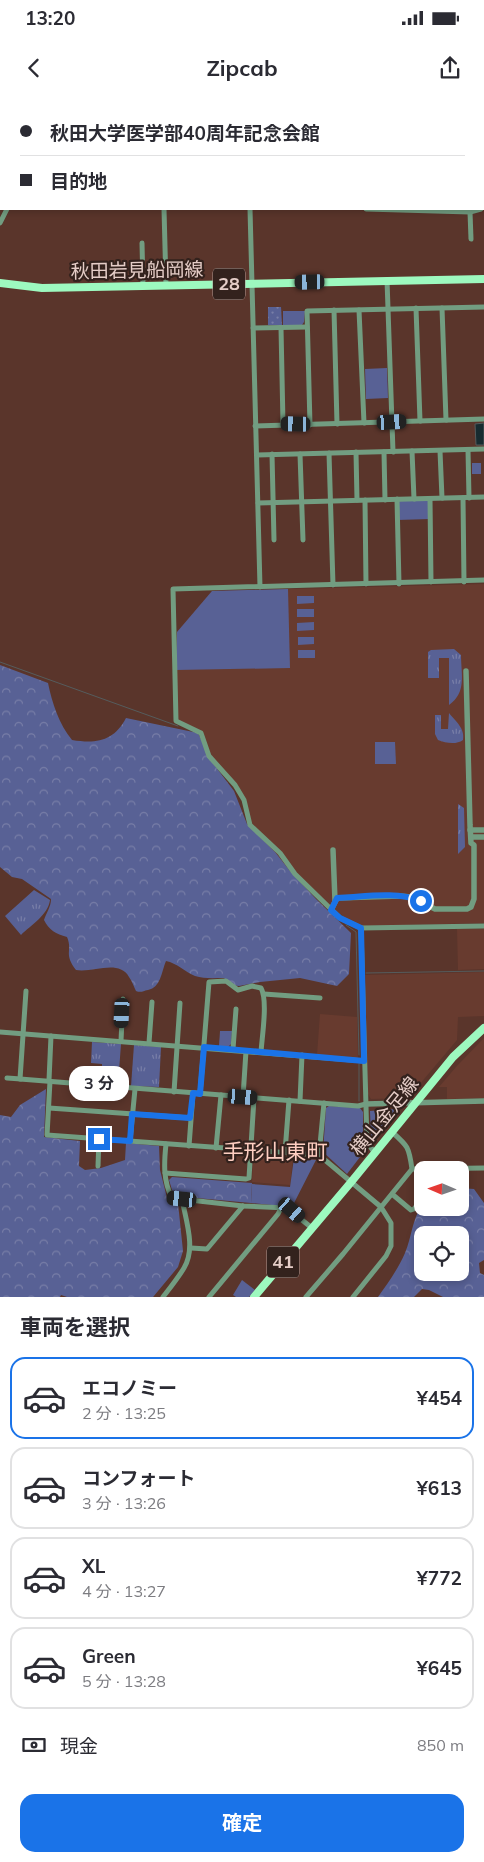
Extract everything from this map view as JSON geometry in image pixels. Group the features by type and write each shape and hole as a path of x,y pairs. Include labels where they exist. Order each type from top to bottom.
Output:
{"main road":[{"name":"秋田岩見船岡線","path":"0,282 42,288 484,279"},
{"name":"横山金足線","path":"254,1297 453,1057 484,1028"}],"street":[{"path":"0,223 6,210"},
{"path":"164,210 166,285"},
{"path":"250,210 260,587"},
{"path":"432,210 470,212 476,210"},
{"path":"470,212 471,239"},
{"path":"142,243 143,286"},
{"path":"387,280 393,452"},
{"path":"310,424 307,311 484,307"},
{"path":"416,308 420,421"},
{"path":"442,308 446,420"},
{"path":"334,310 337,424"},
{"path":"359,310 364,423"},
{"path":"253,328 308,327"},
{"path":"281,328 283,424"},
{"path":"255,426 484,419"},
{"path":"440,450 442,498"},
{"path":"468,450 469,498"},
{"path":"257,455 484,450"},
{"path":"412,451 414,499"},
{"path":"356,452 357,500"},
{"path":"384,452 385,500"},
{"path":"329,453 333,585"},
{"path":"272,454 274,540"},
{"path":"300,454 303,540"},
{"path":"258,503 484,497"},
{"path":"463,498 464,582"},
{"path":"430,499 431,582"},
{"path":"364,500 366,584"},
{"path":"397,500 399,584"},
{"path":"484,580 399,584 173,589 176,721 201,733 208,756 226,774 244,800 250,825 280,853 295,874 340,918 361,928 484,926"},
{"path":"334,901 337,898 400,896 414,898 435,908 467,909 471,907 474,899 474,845 471,842 470,830 466,671"},
{"path":"470,830 484,830"},
{"path":"471,837 484,837"},
{"path":"331,910 334,901 333,850"},
{"path":"361,928 366,1142 374,1152"},
{"path":"200,1094 209,982 226,981 238,990 256,986 261,988 264,994 261,1052"},
{"path":"21,1079 22,1034 26,991"},
{"path":"264,994 320,998"},
{"path":"121,1041 123,999"},
{"path":"149,1043 152,1002"},
{"path":"174,1092 180,1003"},
{"path":"233,1049 236,1009"},
{"path":"0,1032 246,1050 364,1061"},
{"path":"51,1036 47,1134 319,1155 352,1181 381,1207 391,1223 391,1246 386,1256 353,1297"},
{"path":"243,1097 246,1050"},
{"path":"300,1101 302,1055"},
{"path":"103,1086 104,1073"},
{"path":"7,1078 358,1106 366,1104 484,1101"},
{"path":"130,1141 135,1089"},
{"path":"189,1146 193,1093"},
{"path":"216,1148 222,1095"},
{"path":"164,1174 249,1178 254,1098"},
{"path":"285,1152 289,1100"},
{"path":"319,1155 324,1103"},
{"path":"49,1108 190,1118"},
{"path":"306,1297 412,1169 410,1151 392,1132"},
{"path":"98,1166 99,1139"},
{"path":"166,1144 163,1168 172,1198 292,1210 312,1228"},
{"path":"469,1168 484,1168"},
{"path":"392,1194 411,1210 414,1209"},
{"path":"173,1297 165,1295 185,1268 190,1248 182,1199"},
{"path":"190,1248 208,1249 243,1206"},
{"path":"209,1297 281,1208"}],"shaded area":[{"path":"484,423 484,445 476,445 475,424"},
{"path":"484,584 484,923 362,926 343,916 320,899 290,871 250,825 245,805 237,789 209,756 201,733 176,721 177,632 212,591"},
{"path":"457,929 484,929 484,969 458,970"},
{"path":"484,972 484,1016 458,1017 457,1040 408,1098 371,1099 368,1094 365,975"},
{"path":"320,1014 357,1017 358,1058 317,1055"},
{"path":"484,1038 484,1098 447,1099 447,1087 439,1087"},
{"path":"256,1155 293,1158 290,1185 252,1182 253,1157"}],"green space":[{"path":"268,307 281,307 282,325 268,325"},
{"path":"283,311 305,311 304,322 302,325 283,325"},
{"path":"387,368 388,398 366,399 365,369"},
{"path":"472,463 481,463 481,474 472,474"},
{"path":"397,499 430,499 430,519 397,520"},
{"path":"288,589 290,668 176,670 177,632 212,591"},
{"path":"297,596 314,596 314,603 297,604"},
{"path":"297,609 314,609 314,617 297,617"},
{"path":"314,622 314,630 297,631 297,623"},
{"path":"298,637 314,637 314,644 298,645"},
{"path":"454,649 461,655 462,683 458,695 449,705 449,658 439,658 439,678 428,678 428,652 431,650"},
{"path":"298,650 315,650 315,658 298,658"},
{"path":"0,665 48,683 57,713 63,727 72,740 97,741 104,739 116,732 126,718 198,733 212,762 234,791 247,824 275,852 316,899 351,933 349,974 337,986 300,978 239,986 231,985 224,978 195,976 166,961 156,986 140,992 136,991 125,972 119,969 76,970 70,960 67,937 53,931 44,920 51,899 22,879 12,877 0,867"},
{"path":"449,713 463,732 463,740 457,743 438,740 435,734 435,715 441,715 441,729 448,729"},
{"path":"375,742 395,742 396,764 375,764"},
{"path":"458,804 464,808 465,847 458,854"},
{"path":"34,890 50,900 49,905 43,915 21,935 5,916"},
{"path":"220,1031 232,1031 231,1044 228,1047 219,1046"},
{"path":"92,1042 121,1044 119,1071 102,1070 102,1064 91,1063"},
{"path":"134,1045 161,1047 159,1087 131,1086"},
{"path":"46,1089 44,1137 80,1141 79,1166 85,1170 101,1168 125,1160 126,1143 159,1146 160,1170 168,1202 178,1203 183,1251 178,1267 153,1297 67,1297 61,1295 60,1297 0,1297 0,1115 11,1117 20,1105"},
{"path":"329,1106 360,1108 363,1112 363,1135 360,1157 347,1174 323,1152 326,1108"},
{"path":"396,1109 375,1141 371,1137 370,1111"},
{"path":"294,1158 316,1160 292,1207 251,1203 252,1184 290,1187"},
{"path":"172,1177 252,1183 251,1203 175,1196 169,1180"},
{"path":"469,1189 474,1189 484,1203 484,1260 479,1263 480,1273 484,1275 484,1297 443,1297 429,1290 422,1289 414,1297 378,1297 393,1276 407,1247 416,1216 469,1216"},
{"path":"242,1280 255,1290 249,1297 236,1297 233,1295"}],"waterway":[{"path":"0,662 178,726"},
{"path":"346,925 356,932 359,1055"},
{"path":"366,973 484,971"},
{"path":"359,1064 359,1101"}],"district":[{"name":"手形山東町","path":"275,1152"}],"route":[{"path":"99,1139 130,1141 132,1114 190,1118 193,1093 200,1094 204,1047 364,1061 361,928 340,918 331,910 334,901 337,898 400,896 411,897 421,901"}]}
